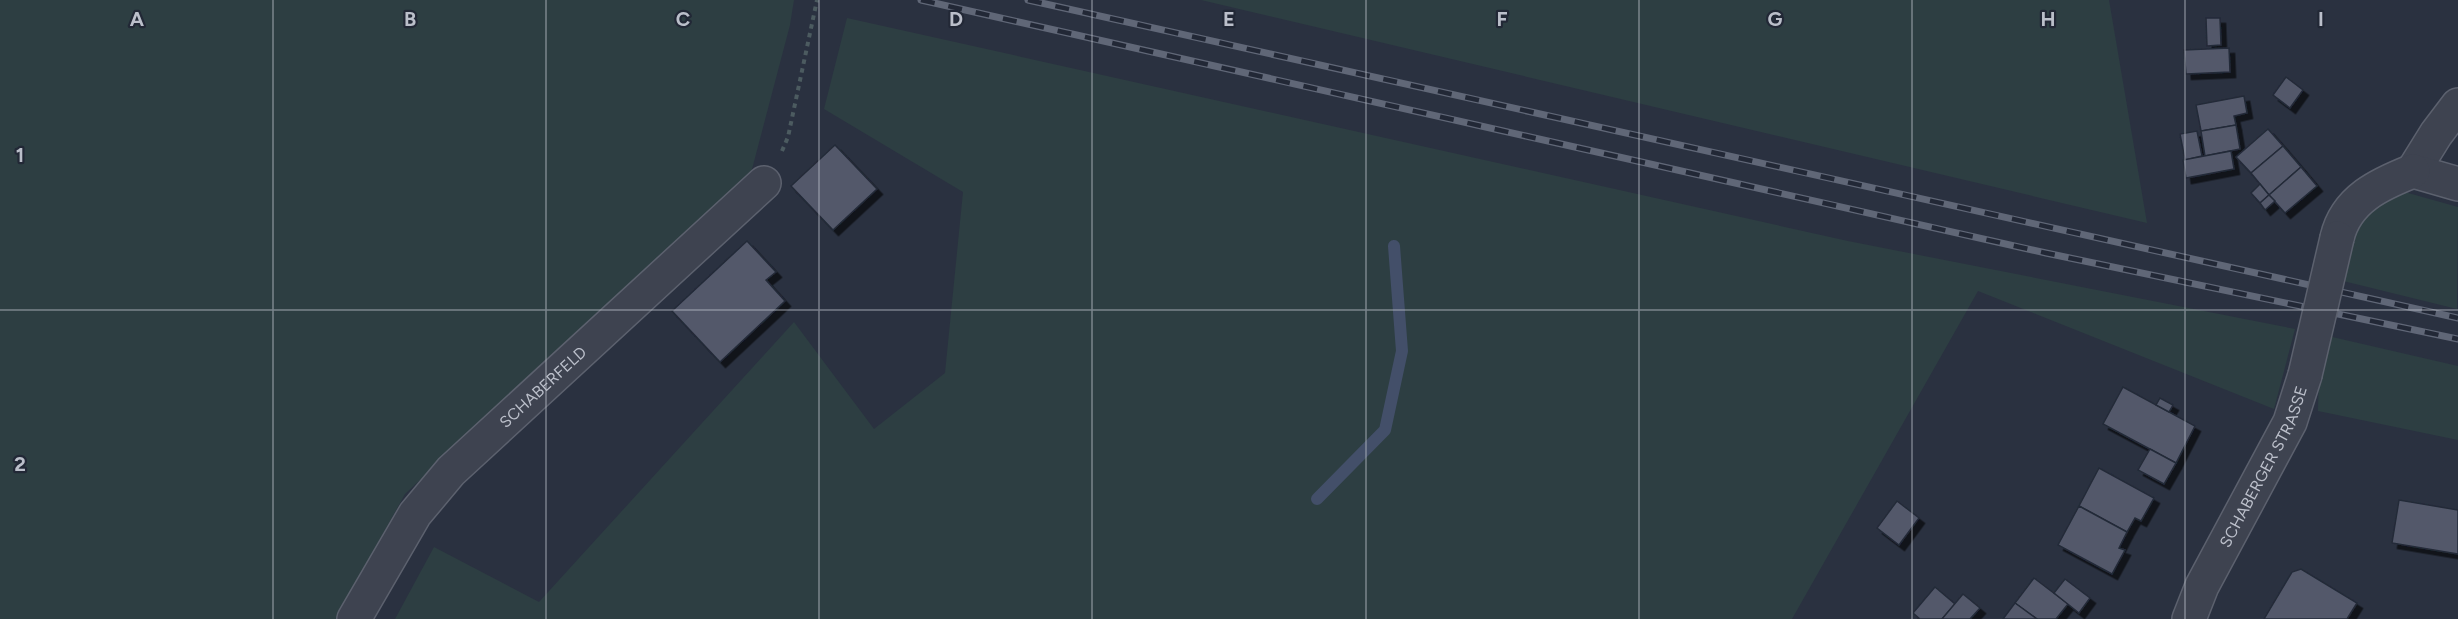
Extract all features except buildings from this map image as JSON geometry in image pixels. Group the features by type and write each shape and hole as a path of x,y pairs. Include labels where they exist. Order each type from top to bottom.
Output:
{"street":[{"path":"2458,105 2436,134 2414,171 2458,184"},
{"name":"SCHABERGER STRASSE","path":"2189,619 2202,586 2290,422 2305,375 2339,227 2354,203 2379,184 2414,171"},
{"name":"SCHABERFELD","path":"354,619 415,514 451,471 764,183"}],"path":[{"path":"764,183 778,161 788,137 817,0"}],"shaded area":[{"path":"0,0 794,0 790,25 751,173 405,494 336,619 0,619"},
{"path":"1201,0 2109,0 2147,223"},
{"path":"847,18 1848,241 2295,329 2274,409 1978,291 1792,619 395,619 434,547 539,602 794,322 874,429 945,373 963,192 824,109"},
{"path":"2401,191 2458,207 2457,309 2335,279 2347,241 2374,208"},
{"path":"2328,336 2458,366 2458,440 2318,411 2319,365"}],"waterway":[{"path":"1317,499 1385,430 1402,351 1394,246"}],"railway":[{"path":"921,0 2046,253 2458,339"},
{"path":"1028,0 2458,318"}]}
